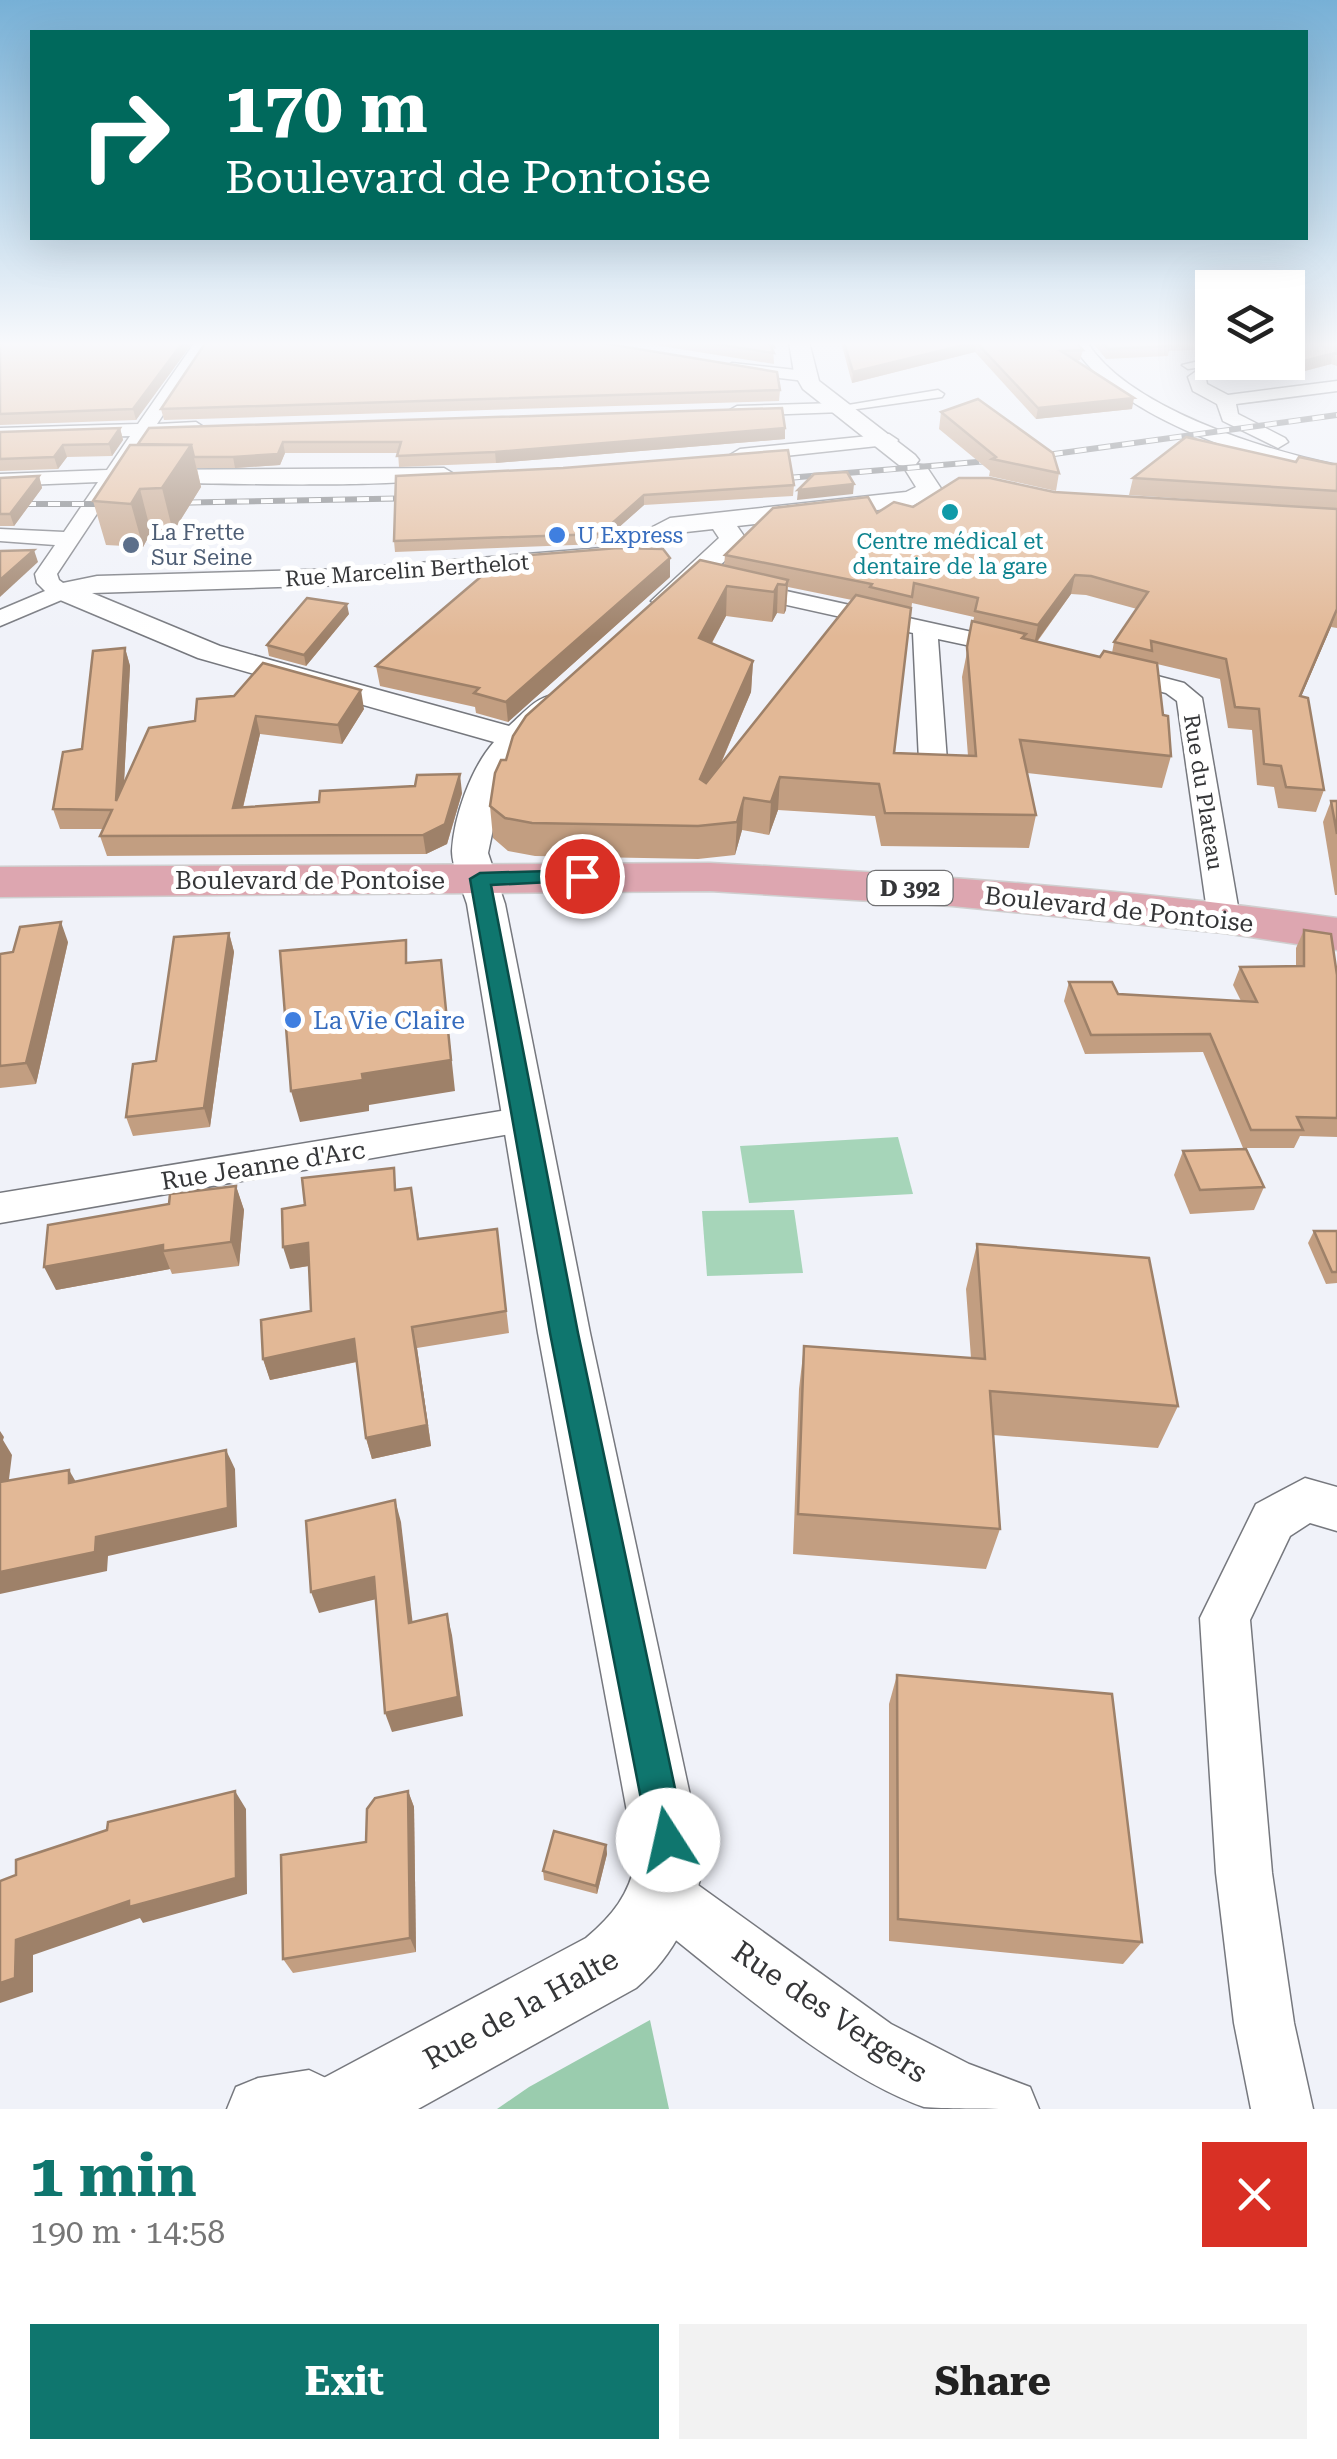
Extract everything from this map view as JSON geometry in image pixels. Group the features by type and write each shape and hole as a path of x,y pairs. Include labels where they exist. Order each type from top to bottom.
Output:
{"main road":[{"name":"Boulevard de Pontoise","path":"0,882 710,876 812,881 1224,918 1337,934"}],"street":[{"path":"137,440 68,538 45,578 76,598 209,652 514,738"},
{"path":"710,458 885,440"},
{"name":"Rue Marcelin Berthelot","path":"0,619 122,585 343,577 592,558 632,550 661,528 898,502 925,494 927,476 889,440"},
{"path":"1219,440 1271,458 1337,471"},
{"path":"1275,440 1337,458"},
{"path":"0,480 113,474 364,478 459,474"},
{"path":"643,622 733,538 721,520"},
{"path":"0,535 68,538"},
{"path":"691,578 1040,655"},
{"path":"924,628 933,761"},
{"name":"Rue du Plateau","path":"1090,667 1175,688 1188,698 1224,918"},
{"name":"Rue de la Halte","path":"343,2109 611,1962 642,1938 664,1894 670,1860 665,1819 564,1333 480,879 470,853 480,799 494,764 514,738 572,686"},
{"name":"Rue Jeanne d'Arc","path":"0,1208 526,1120"},
{"path":"1282,2109 1264,2023 1244,1874 1224,1618 1273,1520 1305,1500 1337,1508"},
{"name":"Rue des Vergers","path":"664,1894 740,1954 908,2070 954,2092 1008,2109"},
{"path":"258,2109 309,2101 323,2109"}],"green space":[{"path":"898,1137 913,1194 749,1203 740,1146"},
{"path":"794,1210 803,1273 707,1276 702,1211"},
{"path":"650,2020 669,2109 497,2109 529,2087"}],"building":[{"path":"0,440 111,440 109,444 63,445 54,457 0,459"},
{"path":"140,440 635,440 397,456 401,442 283,442 278,454 233,457 194,457 191,445 138,444"},
{"path":"976,440 1036,440 1053,453 1059,473 992,459 996,457"},
{"path":"1182,440 1201,440 1296,462 1299,457 1337,464 1337,491 1133,478"},
{"path":"130,445 191,445 162,488 140,489 131,504 93,501"},
{"path":"788,450 794,485 644,495 600,534 394,541 396,476 563,468"},
{"path":"847,472 854,484 798,490 814,474"},
{"path":"39,476 10,514 0,514 0,478"},
{"path":"959,478 990,478 1054,492 1337,509 1337,609 1300,696 1308,698 1324,790 1286,787 1281,766 1264,764 1259,709 1235,707 1226,659 1151,641 1152,651 1114,642 1148,592 1075,575 1038,625 975,611 978,598 914,583 912,597 870,587 872,584 725,555 773,508 868,497 877,513 894,502 913,507"},
{"path":"618,548 663,549 670,558 506,702 474,693 479,688 376,666 504,557"},
{"path":"34,550 0,580 0,551"},
{"path":"700,560 788,580 786,585 778,584 774,592 727,586 699,638 753,661 700,779 706,783 856,595 911,608 894,753 976,756 967,647 972,621 1100,657 1104,651 1157,663 1171,756 1020,740 1036,815 885,813 879,784 780,777 771,802 744,798 737,822 698,826 532,823 505,818 490,806 495,773 501,760 506,760 513,736 526,716"},
{"path":"307,598 347,604 304,655 267,645"},
{"path":"125,648 116,801 149,728 195,721 197,699 234,696 263,663 361,690 338,725 256,716 233,808 319,802 320,791 415,786 417,775 460,774 445,824 423,835 100,836 112,810 53,809 63,752 82,749 93,651"},
{"path":"1331,801 1337,801 1337,834"},
{"path":"61,922 26,1063 0,1066 0,954 13,952 20,927"},
{"path":"1304,930 1331,934 1337,975 1337,1118 1297,1117 1303,1130 1251,1130 1210,1034 1091,1035 1069,982 1112,982 1118,994 1257,1002 1240,967 1304,966"},
{"path":"229,933 204,1108 126,1117 133,1064 156,1061 174,937"},
{"path":"406,940 406,963 441,960 451,1060 362,1074 363,1080 291,1091 280,951"},
{"path":"1246,1149 1264,1187 1200,1190 1183,1151"},
{"path":"394,1168 395,1190 411,1188 418,1239 497,1229 506,1311 412,1327 427,1425 366,1438 354,1339 263,1359 261,1320 311,1311 308,1243 283,1247 282,1209 305,1205 302,1178"},
{"path":"236,1186 231,1242 163,1251 163,1245 44,1267 48,1225 169,1204 170,1194"},
{"path":"1314,1231 1337,1231 1337,1272 1332,1272"},
{"path":"977,1244 1149,1258 1178,1406 990,1391 1000,1529 798,1514 804,1346 985,1359"},
{"path":"226,1450 228,1508 96,1537 95,1552 0,1572 0,1482 69,1470 69,1483"},
{"path":"395,1500 409,1623 447,1614 458,1697 385,1713 374,1577 311,1592 306,1521"},
{"path":"897,1675 1112,1694 1142,1942 898,1919"},
{"path":"235,1791 236,1878 129,1907 129,1901 16,1940 15,1978 0,1983 0,1881 16,1875 16,1860 107,1830 108,1822"},
{"path":"408,1791 410,1938 283,1959 281,1855 366,1842 367,1809 375,1798"},
{"path":"554,1831 606,1845 596,1886 543,1871"}],"railway":[{"path":"764,480 1025,458 1153,440"},
{"path":"165,503 425,498"},
{"path":"0,504 120,504"}],"place":[{"name":"Centre médical et dentaire de la gare","path":"950,512"},
{"name":"U Express","path":"557,535"},
{"name":"La Frette Sur Seine","path":"131,545"},
{"name":"La Vie Claire","path":"293,1020"}],"route":[{"path":"582,876 480,879 564,1333 668,1840"}]}
